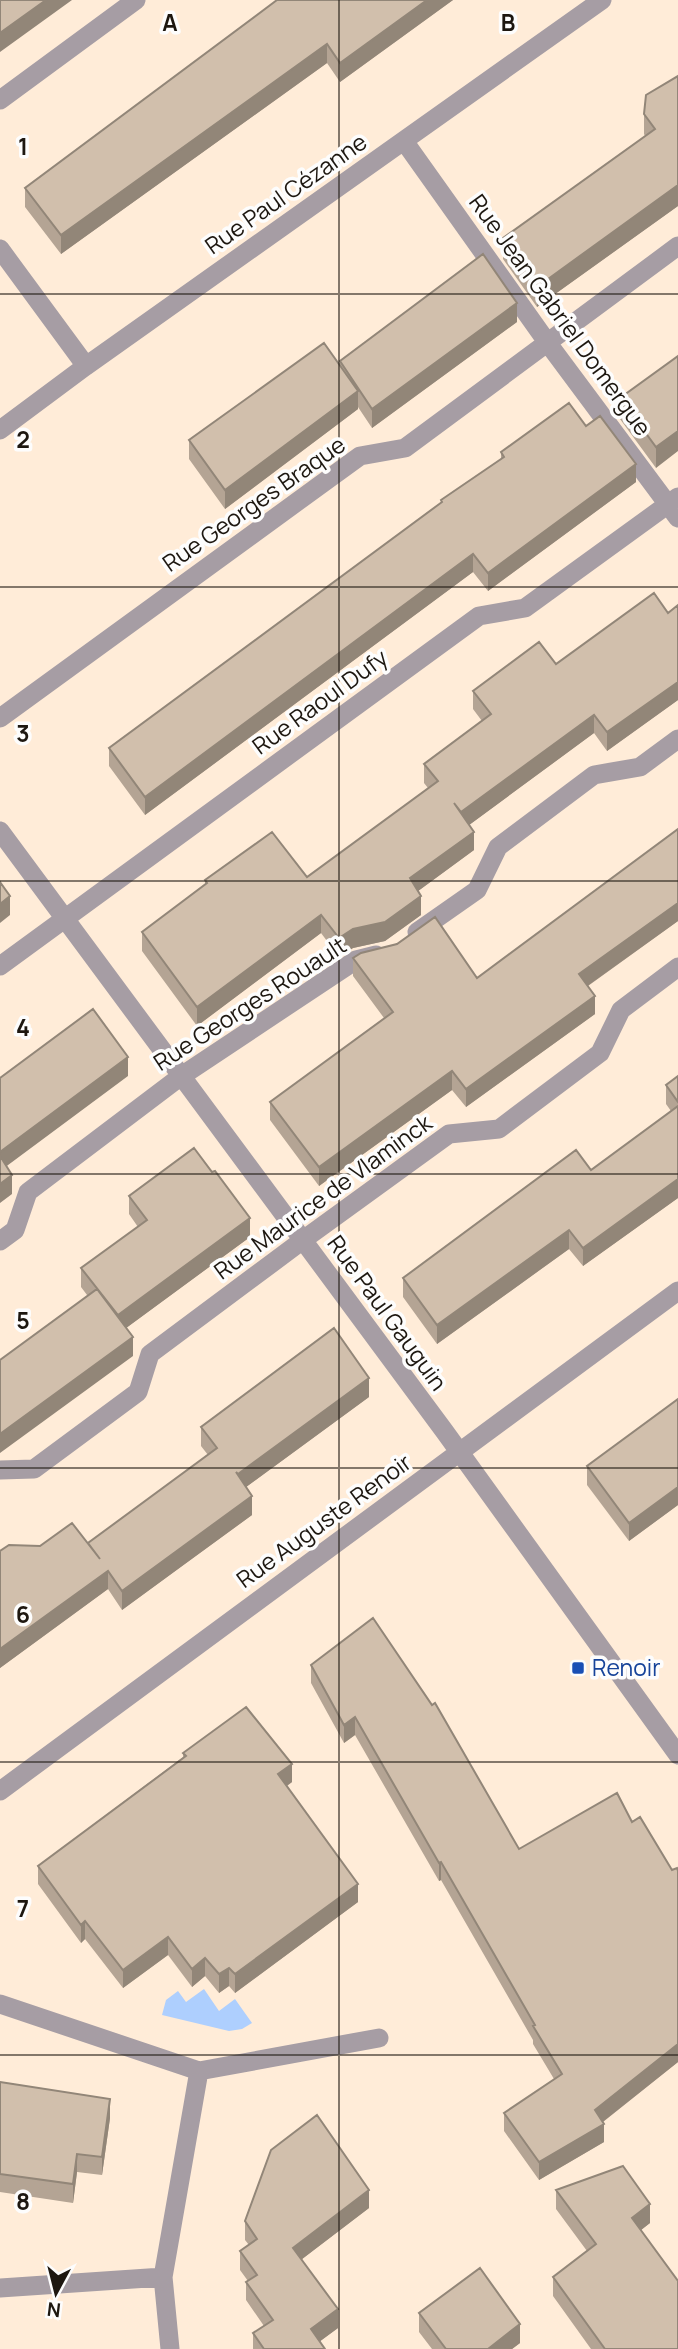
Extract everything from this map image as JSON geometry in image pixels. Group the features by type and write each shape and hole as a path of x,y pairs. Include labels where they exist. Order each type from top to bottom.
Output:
{"street":[{"path":"0,100 136,0"},
{"name":"Rue Paul Cézanne","path":"0,430 602,0"},
{"name":"Rue Jean Gabriel Domergue","path":"404,141 547,342 675,506"},
{"name":"Rue Georges Braque","path":"0,718 360,456 405,448 678,246"},
{"path":"0,249 86,366"},
{"name":"Rue Raoul Dufy","path":"0,966 479,617 525,608 675,506"},
{"name":"Rue Georges Rouault","path":"0,1241 15,1230 28,1192 180,1077 356,960 395,948 477,890 498,847 594,775 640,767 678,740"},
{"name":"Rue Paul Gauguin","path":"0,831 459,1452 678,1755"},
{"name":"Rue Maurice de Vlaminck","path":"0,1470 34,1469 138,1392 150,1354 449,1134 499,1129 600,1053 621,1010 678,967"},
{"name":"Rue Auguste Renoir","path":"0,1791 678,1291"},
{"path":"0,2004 199,2071 379,2038"},
{"path":"170,2349 163,2277 199,2071"},
{"path":"0,2288 163,2277"}],"water":[{"path":"204,1989 219,2011 235,1999 252,2023 242,2029 229,2031 162,2015 166,2000 178,1991 186,2002"}],"building":[{"path":"0,0 46,0 0,33"},
{"path":"277,0 427,0 340,63 327,44 61,235 25,188"},
{"path":"678,76 678,185 537,287 503,238 655,129 644,114 646,95"},
{"path":"483,254 517,303 372,409 340,361"},
{"path":"324,343 358,391 225,490 189,440"},
{"path":"678,356 678,431 656,447 620,398"},
{"path":"569,403 586,426 600,416 636,464 488,573 473,554 145,797 109,748 442,502 441,500 504,457 501,452"},
{"path":"654,593 668,613 678,605 678,682 607,732 594,715 461,812 454,803 474,832 410,878 421,896 385,922 353,929 339,938 321,915 197,1007 142,932 207,883 205,880 272,832 307,877 438,781 424,764 491,714 473,691 539,642 556,664"},
{"path":"678,829 678,903 579,974 595,996 466,1089 452,1071 319,1167 270,1102 393,1012 353,958 361,953 397,944 435,917 477,978"},
{"path":"0,882 10,896 0,904"},
{"path":"93,1009 128,1057 0,1152 0,1078"},
{"path":"678,1076 678,1102 666,1085"},
{"path":"678,1106 678,1179 583,1248 569,1230 437,1325 403,1278 576,1150 591,1170"},
{"path":"194,1148 250,1218 118,1315 81,1268 147,1220 129,1196"},
{"path":"0,1156 12,1175 0,1184"},
{"path":"97,1289 133,1337 0,1434 0,1360"},
{"path":"334,1328 369,1378 238,1474 236,1472 252,1496 122,1591 108,1571 0,1649 0,1551 9,1545 40,1546 72,1523 100,1559 88,1543 217,1448 201,1427"},
{"path":"678,1399 678,1487 629,1523 587,1466"},
{"path":"373,1618 432,1705 435,1703 519,1849 617,1793 632,1822 640,1817 672,1870 677,1868 678,1871 678,2044 595,2110 604,2124 539,2162 504,2113 562,2074 355,1717 344,1725 311,1665"},
{"path":"246,1707 292,1764 278,1774 358,1884 235,1974 229,1968 219,1974 205,1958 192,1969 168,1937 123,1970 85,1921 81,1925 38,1866 186,1756 183,1753"},
{"path":"0,2082 110,2099 102,2157 77,2154 73,2184 0,2174"},
{"path":"317,2115 369,2190 293,2248 338,2309 311,2329 325,2349 264,2349 253,2333 273,2320 246,2282 257,2275 240,2251 257,2239 245,2221 271,2150"},
{"path":"623,2166 650,2204 632,2218 678,2281 678,2349 605,2349 553,2277 596,2244 556,2190"},
{"path":"480,2268 520,2324 488,2349 446,2349 419,2313"}],"place":[{"name":"Renoir","path":"578,1668"}]}
